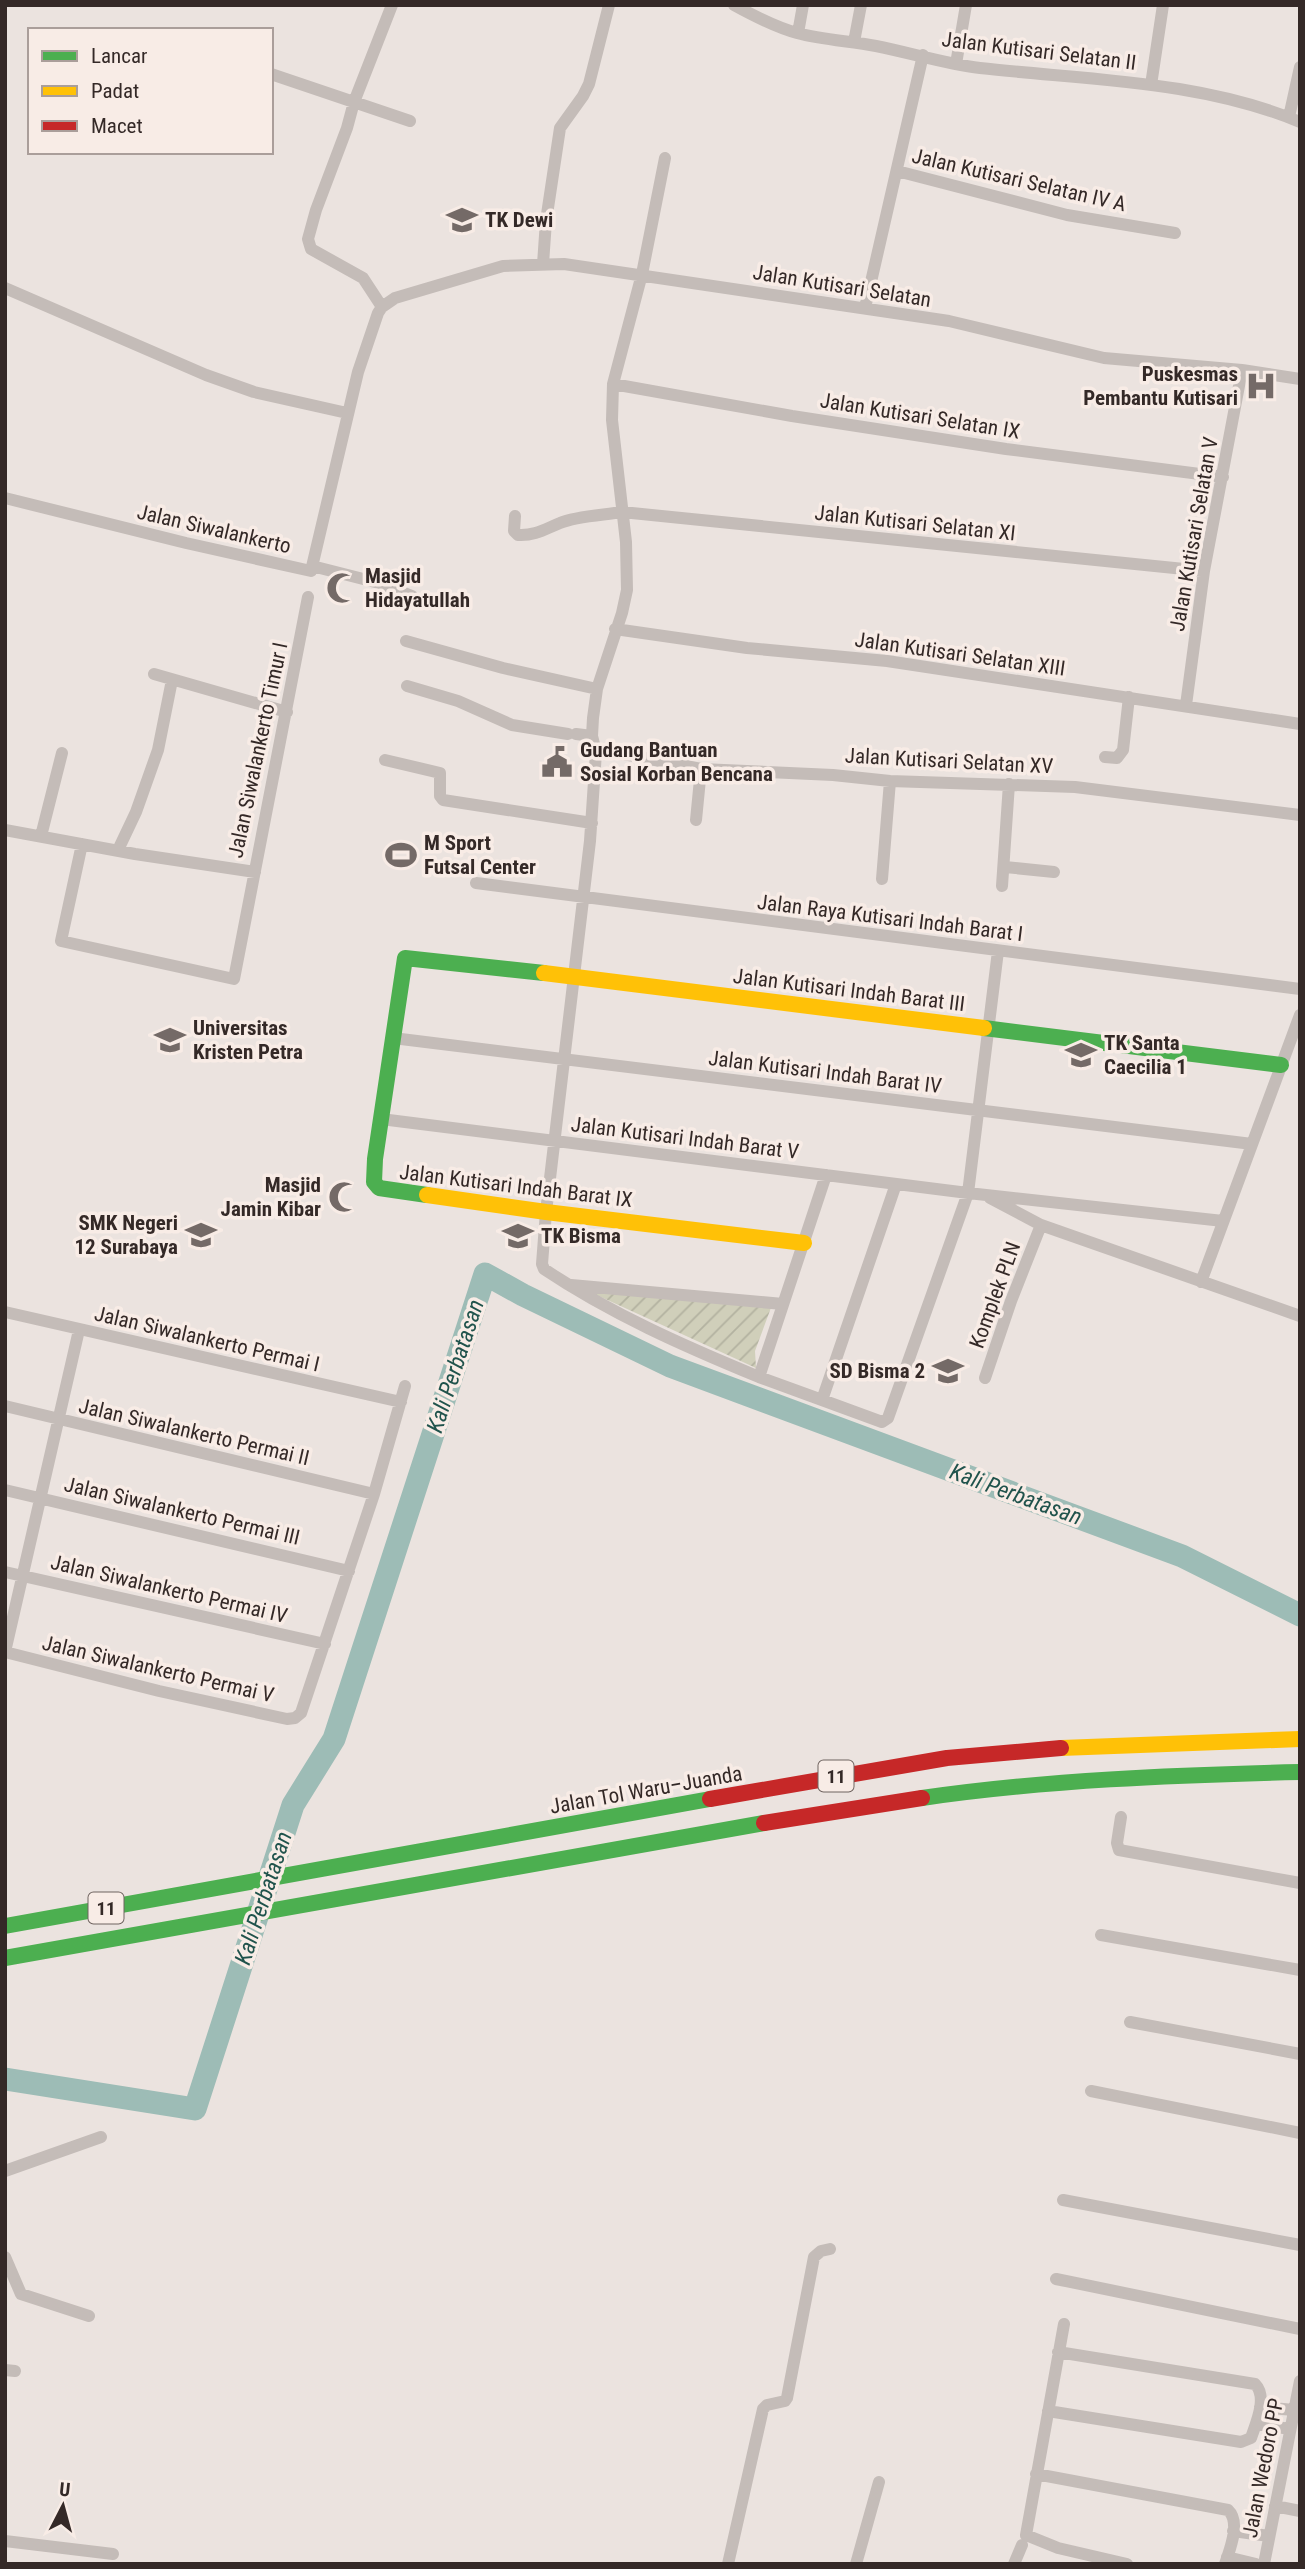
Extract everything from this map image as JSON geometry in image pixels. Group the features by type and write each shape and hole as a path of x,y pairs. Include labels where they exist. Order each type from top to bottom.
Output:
{"main road":[{"name":"Jalan Kutisari Indah Barat III","path":"412,957 1281,1065"},
{"name":"Jalan Kutisari Indah Barat IX","path":"412,957 405,958 404,962 381,1119 374,1175 374,1182 379,1188 546,1212 804,1243"},
{"name":"Jalan Tol Waru–Juanda","path":"5,1926 811,1780 947,1758 1022,1749 1300,1739"},
{"name":"11","path":"5,1958 855,1807 989,1788 1152,1775 1300,1772"}],"street":[{"path":"382,307 363,278 315,252 308,244 316,210 392,5"},
{"path":"543,264 546,221 560,128 589,84 609,5"},
{"name":"Jalan Kutisari Selatan II","path":"734,5 759,19 798,33 923,55 957,64 1151,85 1242,102 1294,120"},
{"path":"798,33 803,5"},
{"path":"854,42 861,5"},
{"path":"957,64 966,5"},
{"path":"1151,85 1163,5"},
{"path":"866,308 923,55"},
{"path":"1294,120 1300,67"},
{"path":"273,75 410,121"},
{"path":"665,158 642,274 613,384 612,420 627,590 597,689 592,736 596,752 592,822 546,1212 542,1267 605,1307 664,1337 759,1377 879,1421 888,1418 968,1193 998,951"},
{"name":"Jalan Kutisari Selatan IV A","path":"897,171 1067,215 1175,233"},
{"name":"Jalan Kutisari Selatan","path":"382,307 395,298 503,266 564,264 866,308 986,329 1104,358 1242,370 1300,379"},
{"path":"5,288 206,375 254,392 347,414"},
{"name":"Jalan Siwalankerto","path":"5,498 226,552 312,568 347,414 371,331 382,307"},
{"name":"Jalan Kutisari Selatan V","path":"1186,705 1204,571 1242,370"},
{"name":"Jalan Kutisari Selatan IX","path":"613,384 966,443 1223,477"},
{"name":"Jalan Kutisari Selatan XI","path":"515,516 515,534 522,536 539,534 564,522 622,512 1204,571"},
{"path":"312,568 379,583 412,596"},
{"name":"Jalan Siwalankerto Timur I","path":"5,830 255,872 312,568"},
{"name":"Jalan Kutisari Selatan XIII","path":"615,629 747,648 887,661 1300,723"},
{"path":"406,641 503,668 597,689"},
{"path":"154,674 287,712"},
{"path":"118,850 155,760 172,680"},
{"path":"407,686 458,701 512,725 592,736"},
{"path":"1105,757 1117,758 1123,750 1129,697"},
{"path":"41,836 62,752"},
{"name":"Jalan Kutisari Selatan XV","path":"596,752 629,755 701,769 834,775 890,781 1075,787 1300,816"},
{"path":"385,760 440,773 440,796 443,800 592,822"},
{"path":"696,820 701,769"},
{"path":"882,878 890,781"},
{"path":"1002,886 1009,784"},
{"path":"82,844 61,941 232,979 255,872"},
{"path":"1004,867 1054,872"},
{"name":"Jalan Raya Kutisari Indah Barat I","path":"476,883 1300,989"},
{"path":"1201,1282 1300,1015"},
{"name":"Jalan Kutisari Indah Barat IV","path":"393,1038 1252,1144"},
{"name":"Jalan Kutisari Indah Barat V","path":"381,1119 968,1193 1223,1221"},
{"path":"759,1377 827,1175"},
{"path":"822,1400 896,1184"},
{"name":"Jalan Kutisari Indah Barat V","path":"985,1195 1041,1225 1300,1316"},
{"name":"Komplek PLN","path":"985,1378 1041,1225"},
{"path":"568,1284 783,1304"},
{"name":"Jalan Siwalankerto Permai I","path":"5,1312 401,1402"},
{"path":"5,1652 79,1330"},
{"path":"325,1644 374,1494 405,1386"},
{"name":"Jalan Siwalankerto Permai II","path":"5,1406 374,1494"},
{"name":"Jalan Siwalankerto Permai III","path":"5,1490 349,1570"},
{"name":"Jalan Siwalankerto Permai IV","path":"5,1572 325,1644"},
{"name":"Jalan Siwalankerto Permai V","path":"5,1652 159,1691 287,1719 295,1718 301,1713 325,1644"},
{"path":"1121,1817 1117,1843 1119,1850 1300,1883"},
{"path":"1101,1935 1300,1970"},
{"path":"1130,2022 1300,2054"},
{"path":"1091,2091 1300,2133"},
{"path":"5,2171 101,2137"},
{"path":"1063,2200 1300,2245"},
{"path":"728,2564 763,2409 766,2405 785,2402 787,2398 814,2257 821,2251 830,2249"},
{"path":"5,2257 21,2294 89,2316"},
{"path":"1056,2279 1300,2329"},
{"path":"1064,2323 1026,2535 1058,2548 1127,2564"},
{"path":"1048,2411 1241,2442 1251,2438 1260,2407 1261,2392 1255,2384 1058,2352"},
{"name":"Jalan Wedoro PP","path":"1264,2564 1300,2381"},
{"path":"1260,2407 1294,2410"},
{"path":"1256,2424 1290,2429"},
{"path":"1036,2473 1214,2505 1233,2513 1235,2518 1226,2560 1256,2564"},
{"path":"856,2564 879,2483"},
{"path":"1275,2506 1300,2511"},
{"path":"1233,2531 1269,2536"},
{"path":"5,2541 113,2554"},
{"path":"1014,2564 1022,2545"}],"green space":[{"path":"590,1292 772,1305 755,1351 756,1368"}],"waterway":[{"name":"Kali Perbatasan","path":"5,2079 195,2109 293,1805 334,1739 485,1274 670,1366 1182,1556 1300,1615"}],"traffic: fast":[{"path":"427,1195 379,1188 374,1182 375,1159 405,958 544,973"},
{"path":"984,1028 1281,1065"},
{"path":"922,1798 1110,1779 1300,1772"},
{"path":"5,1926 710,1799"},
{"path":"5,1958 764,1823"}],"traffic: slow":[{"path":"544,973 984,1028"},
{"path":"427,1195 804,1243"},
{"path":"1061,1748 1300,1739"}],"traffic: jam":[{"path":"710,1799 947,1758 1061,1748"},
{"path":"764,1823 922,1798"}],"place":[{"name":"TK Dewi","path":"462,220"},
{"name":"Puskesmas Pembantu Kutisari","path":"1261,386"},
{"name":"Masjid Hidayatullah","path":"342,588"},
{"name":"Gudang Bantuan Sosial Korban Bencana","path":"557,762"},
{"name":"M Sport Futsal Center","path":"401,855"},
{"name":"Universitas Kristen Petra","path":"170,1040"},
{"name":"TK Santa Caecilia 1","path":"1081,1055"},
{"name":"Masjid Jamin Kibar","path":"344,1197"},
{"name":"SMK Negeri 12 Surabaya","path":"201,1235"},
{"name":"TK Bisma","path":"518,1236"},
{"name":"SD Bisma 2","path":"948,1371"}]}
